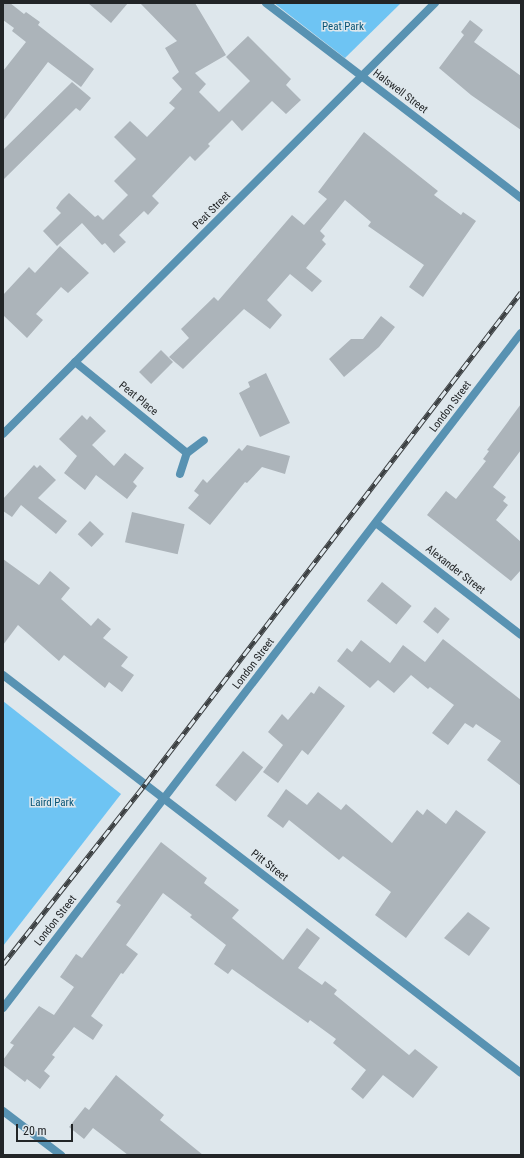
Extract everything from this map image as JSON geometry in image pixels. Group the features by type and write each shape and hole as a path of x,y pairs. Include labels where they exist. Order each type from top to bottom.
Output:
{"street":[{"name":"Halswell Street","path":"266,3 521,198"},
{"name":"Peat Street","path":"3,434 435,3"},
{"name":"London Street","path":"3,1008 521,333"},
{"name":"Peat Place","path":"75,362 187,453"},
{"path":"180,474 187,453 204,440"},
{"name":"Alexander Street","path":"376,523 521,635"},
{"name":"Pitt Street","path":"3,676 521,1074"},
{"path":"3,1110 61,1155"}],"green space":[{"name":"Peat Park","path":"274,3 401,3 345,58"},
{"name":"Laird Park","path":"3,701 121,794 3,946"}],"building":[{"path":"3,3 10,3 24,14 26,12 40,22 38,25 94,69 81,87 48,62 3,121 3,71 26,42 12,31 14,28 3,20"},
{"path":"88,3 128,3 111,23"},
{"path":"140,3 195,3 226,55 195,73 206,84 199,92 219,112 250,81 226,57 248,36 291,79 286,85 301,100 286,114 272,101 242,131 232,120 208,144 210,146 195,161 190,156 152,196 159,203 148,215 144,211 119,235 126,242 114,253 105,243 102,245 82,223 57,246 43,231 61,213 56,208 61,201 69,193 95,217 98,215 103,220 128,195 114,181 136,159 114,137 130,121 147,137 175,108 169,103 182,89 172,78 179,72 165,48 177,41"},
{"path":"470,20 483,30 474,42 521,76 521,130 471,95 439,68 464,35 461,32"},
{"path":"72,82 91,98 80,111 76,108 3,180 3,150"},
{"path":"364,132 438,191 434,195 461,215 463,212 476,221 423,297 409,287 424,265 368,226 371,222 345,200 320,231 325,236 322,240 326,244 306,268 322,281 312,292 290,274 267,300 282,315 270,329 244,309 183,369 169,357 189,338 181,329 214,297 218,301 292,215 304,225 327,199 318,192"},
{"path":"60,246 89,273 68,293 61,287 36,314 43,320 27,338 3,315 3,295 29,267 35,273"},
{"path":"381,316 395,327 379,347 344,377 329,359 351,339 363,339"},
{"path":"161,350 173,362 151,384 139,372"},
{"path":"266,373 290,423 260,437 239,393 250,387 248,382"},
{"path":"521,404 521,450 493,487 506,497 503,501 508,505 496,520 521,542 521,570 511,581 427,515 446,491 456,499 486,461 483,459 489,451 487,450"},
{"path":"82,415 87,420 90,416 106,431 92,445 114,466 125,453 144,468 133,482 137,486 127,499 96,475 85,490 64,473 77,456 59,439"},
{"path":"247,445 290,456 285,474 262,467 247,483 245,482 210,525 188,508 199,495 194,491 203,479 207,483 239,448 242,451"},
{"path":"34,465 37,468 40,465 56,480 38,498 67,521 56,534 21,505 12,517 3,511 3,499"},
{"path":"132,512 185,524 178,554 125,542"},
{"path":"90,521 104,534 92,547 78,534"},
{"path":"3,559 39,585 50,571 70,588 61,599 91,626 98,618 111,629 103,638 128,657 121,666 134,675 122,692 109,682 105,688 64,655 59,661 18,625 3,645"},
{"path":"382,582 412,606 396,625 367,601"},
{"path":"435,607 450,619 438,634 423,622"},
{"path":"443,639 521,700 521,786 487,760 501,741 476,724 473,728 465,723 448,745 432,733 454,705 430,687 428,689 411,675 394,693 378,680 370,688 337,661 347,648 352,652 361,640 390,663 403,645 425,662"},
{"path":"319,686 345,706 308,755 302,750 278,783 263,772 283,745 268,732 282,714 288,720 311,692 314,694"},
{"path":"243,751 263,767 236,802 215,785"},
{"path":"286,789 307,805 318,792 341,810 346,804 392,843 417,810 423,815 427,809 446,824 456,810 486,832 406,938 375,915 391,892 343,856 339,860 289,820 283,828 267,816"},
{"path":"161,842 207,878 204,883 239,910 232,918 283,960 307,928 320,938 298,968 322,985 325,981 337,990 334,994 409,1055 415,1049 438,1067 413,1098 383,1075 363,1099 351,1089 366,1070 333,1043 336,1039 310,1020 308,1023 232,969 228,974 214,964 226,945 190,917 192,915 163,893 126,945 138,954 123,974 121,973 91,1016 103,1025 93,1040 74,1027 52,1055 55,1057 44,1071 50,1076 40,1089 27,1079 25,1082 3,1065 3,1060 14,1045 10,1043 39,1006 54,1015 74,987 60,977 76,954 82,958 121,905 116,902"},
{"path":"468,912 490,928 469,956 444,938"},
{"path":"116,1075 164,1115 160,1120 203,1155 128,1155 93,1128 84,1139 69,1127 85,1107 89,1110"}],"railway":[{"path":"3,964 145,784 521,292"}]}
